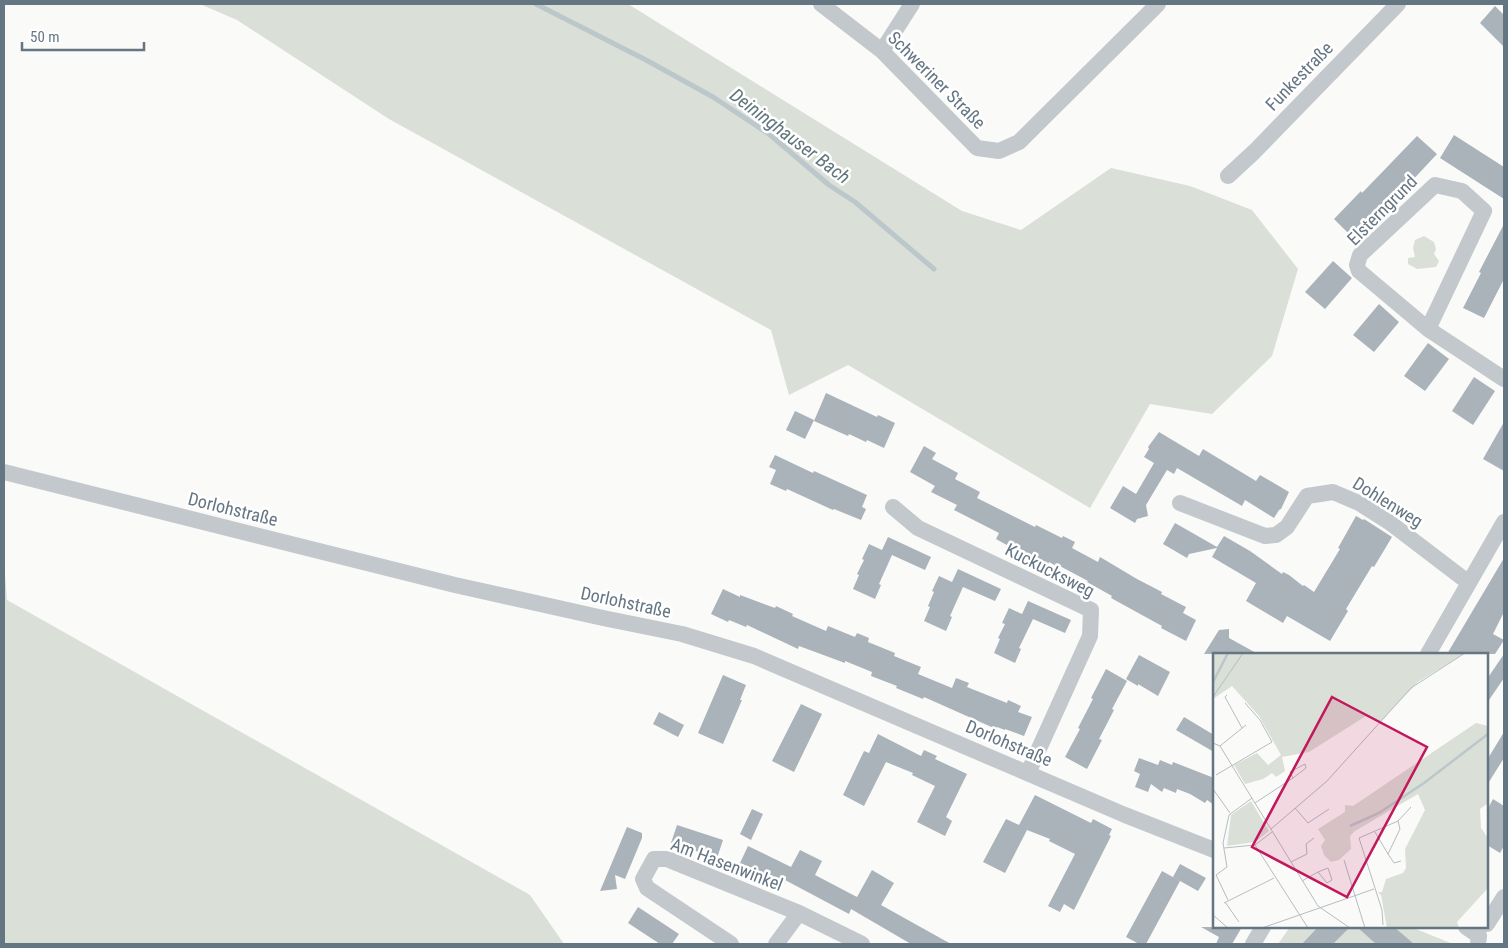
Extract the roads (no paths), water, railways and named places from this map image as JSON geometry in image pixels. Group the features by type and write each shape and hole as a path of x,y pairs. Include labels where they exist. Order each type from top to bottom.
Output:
{"street":[{"name":"Schweriner Straße","path":"821,4 882,51 977,148 999,151 1019,142 1158,4"},
{"path":"882,51 912,4"},
{"name":"Funkestraße","path":"1228,176 1254,152 1398,4"},
{"name":"Elsterngrund","path":"1428,329 1484,211 1462,191 1435,185 1360,255 1357,265 1359,271 1428,329 1504,379"},
{"name":"Dorlohstraße","path":"4,472 455,584 682,634 754,656 1125,815 1213,850"},
{"name":"Dohlenweg","path":"1180,502 1265,536 1276,535 1287,527 1307,496 1333,492 1359,503 1389,522 1469,584"},
{"name":"Kuckucksweg","path":"892,508 918,528 1090,610 1090,636 1028,774"},
{"path":"1429,653 1504,522"},
{"name":"Am Hasenwinkel","path":"732,944 647,888 643,879 654,858 667,859 799,913 862,944"},
{"path":"1488,919 1504,897"},
{"path":"776,944 799,913"},
{"path":"1253,944 1262,928"}],"waterway":[{"name":"Deininghauser Bach","path":"536,4 646,60 713,97 769,134 829,185 855,202 934,269"}]}
